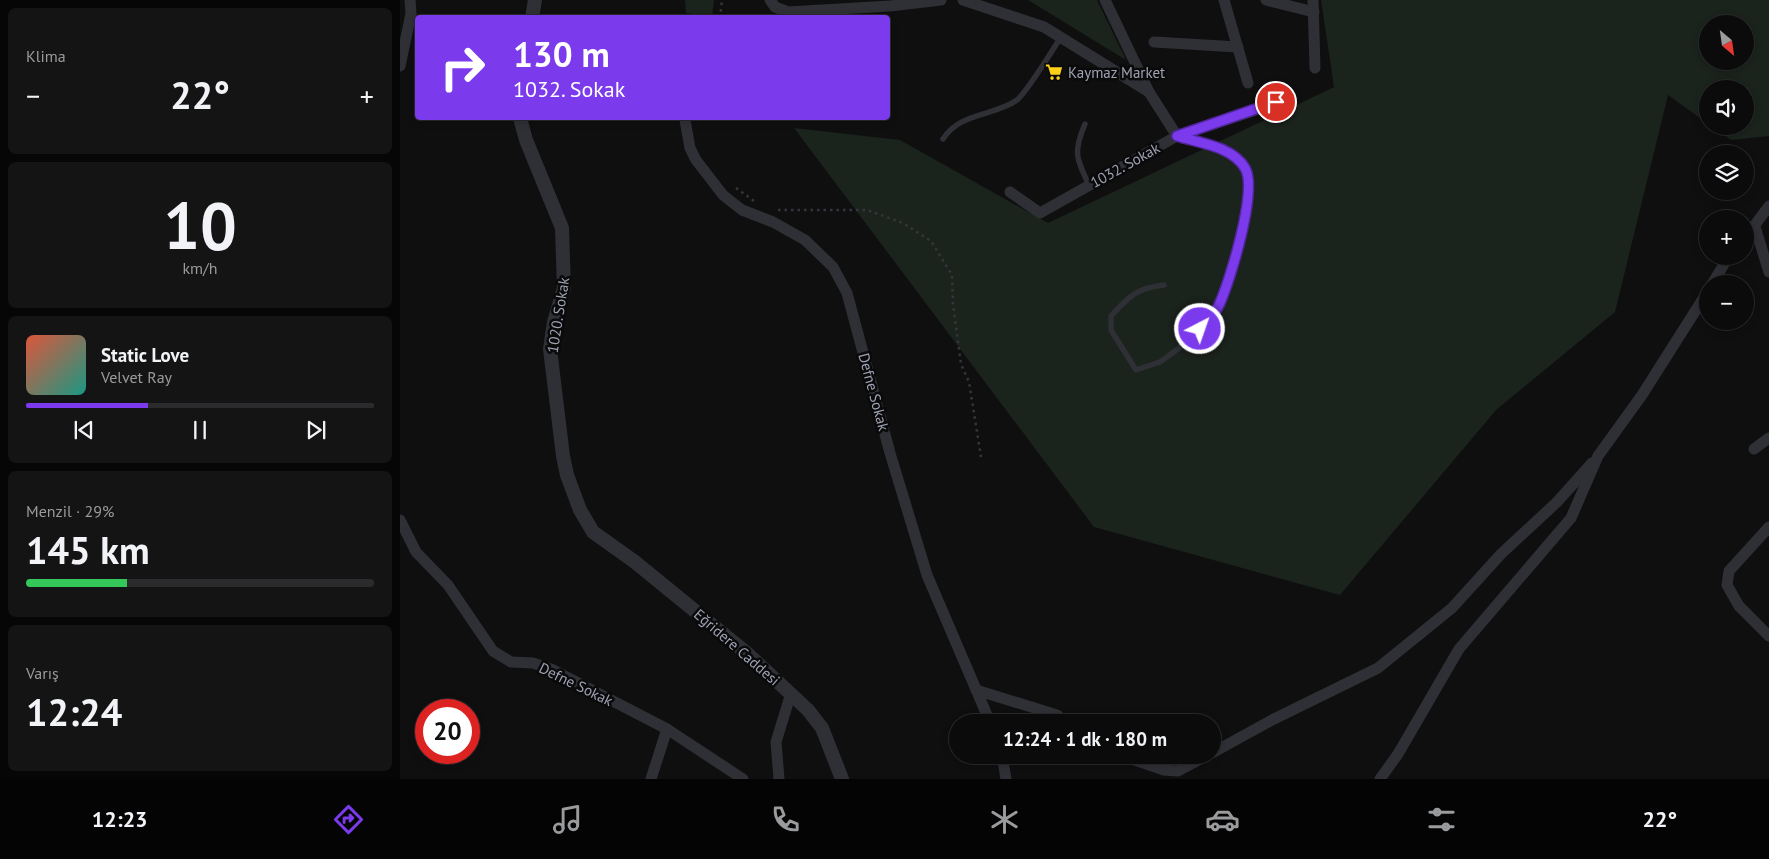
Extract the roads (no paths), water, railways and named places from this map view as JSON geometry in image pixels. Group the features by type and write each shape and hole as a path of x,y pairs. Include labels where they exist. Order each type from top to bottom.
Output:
{"street":[{"path":"400,66 411,14 410,0"},
{"path":"532,15 535,0"},
{"path":"770,0 775,7 789,15 941,0"},
{"path":"963,0 1044,27 1149,92"},
{"path":"1105,0 1149,92 1177,136"},
{"path":"1224,0 1248,83"},
{"path":"1266,0 1314,6 1315,68"},
{"path":"1154,42 1238,47"},
{"name":"1032. Sokak","path":"1010,192 1040,213 1177,136 1276,102"},
{"name":"1020. Sokak","path":"521,120 526,140 562,228 564,288 554,322 550,349 567,475 583,516 593,532 602,540"},
{"name":"Defne Sokak","path":"685,120 690,148 696,160 723,195 742,210 773,222 805,240 833,267 847,293 890,453 926,575 986,714"},
{"path":"1769,206 1755,227 1769,272"},
{"path":"1221,748 1272,720 1378,668 1452,608 1501,554 1557,502 1598,456 1642,395 1699,305"},
{"path":"1754,449 1769,438"},
{"path":"1380,779 1403,747 1459,649 1571,518 1598,456"},
{"name":"Defne Sokak","path":"400,520 416,552 448,585 493,651 511,662 533,663 551,669 667,729 743,779"},
{"path":"1769,526 1729,572 1727,585 1739,606 1769,636"},
{"name":"Eğridere Caddesi","path":"602,540 683,600 791,693 822,728 842,779"},
{"path":"976,690 1054,714"},
{"path":"779,779 776,742 791,693"},
{"path":"651,779 667,729"},
{"path":"1004,764 1006,779"},
{"path":"1146,764 1164,770 1178,771 1191,764"}],"lane":[{"path":"943,138 948,130 969,118 1007,106 1018,99 1061,37"},
{"path":"1085,124 1077,143 1078,162 1089,186"},
{"path":"1164,285 1146,287 1129,296 1111,316 1111,330 1136,370 1160,362 1190,340 1218,308 1236,255 1250,188 1245,168 1233,155 1177,136"}],"place":[{"name":"Kaymaz Market","path":"1054,72"}]}
